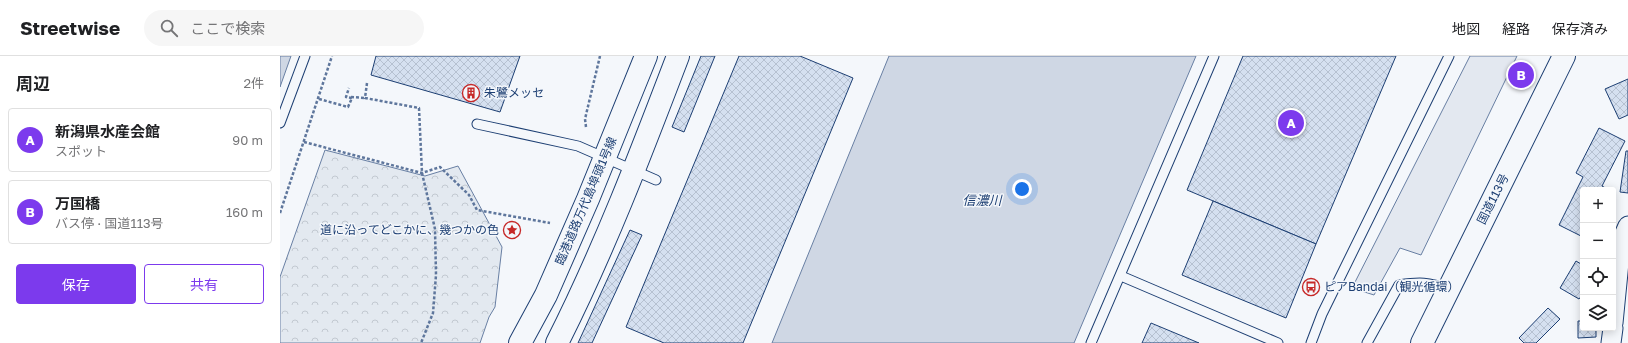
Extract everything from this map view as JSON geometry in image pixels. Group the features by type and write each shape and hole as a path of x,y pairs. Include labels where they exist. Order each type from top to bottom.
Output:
{"main road":[{"name":"臨港道路万代島埠頭1号線","path":"520,343 546,295 606,158 646,56"},
{"path":"557,343 578,301 633,170 678,56"},
{"name":"国道113号","path":"1422,343 1564,56"}],"street":[{"path":"1616,295 1621,242 1628,226"},
{"path":"1611,343 1612,331"}],"lane":[{"path":"280,123 305,56"},
{"path":"1091,343 1214,56"},
{"path":"1311,343 1322,314 1449,56"},
{"path":"477,124 578,146 656,180"},
{"path":"1121,276 1278,343"},
{"path":"1366,343 1400,285 1421,282 1436,284 1448,289"}],"path":[{"path":"280,213 332,56"},
{"path":"586,127 585,118 600,56"},
{"path":"365,98 367,83"},
{"path":"319,99 348,107 352,98 346,97 348,88 347,96 420,108 422,173 435,229 436,275 433,313 421,343"},
{"path":"304,142 422,173 440,167 469,195 477,210 550,223"}],"green space":[{"path":"325,150 425,176 458,166 502,247 495,307 489,317 480,343 280,343 280,277"}],"shaded area":[{"path":"1470,56 1517,56 1421,255 1400,248 1374,295 1352,288"}],"water":[{"path":"280,56 291,56 280,87"},
{"name":"信濃川","path":"889,56 1196,56 1074,343 772,343"}],"building":[{"name":"朱鷺メッセ","path":"376,56 520,56 500,112 371,75"},
{"path":"701,56 715,56 684,132 672,127"},
{"path":"739,56 800,56 853,78 743,343 664,343 626,327"},
{"path":"1243,56 1396,56 1316,244 1187,190"},
{"path":"1628,79 1628,115 1619,119 1605,89"},
{"path":"1599,128 1625,141 1602,186 1604,187 1580,187 1580,236 1559,225 1583,177 1576,173"},
{"path":"1626,151 1628,151 1628,193 1620,192"},
{"path":"1213,201 1316,244 1286,318 1182,275"},
{"path":"630,230 642,235 592,343 578,343"},
{"path":"1576,261 1580,263 1579,299 1560,288"},
{"path":"1548,308 1560,319 1536,343 1524,343 1519,338"},
{"path":"1578,321 1580,321 1580,331 1596,331 1596,337 1578,338"},
{"path":"1151,323 1199,343 1142,343"}],"place":[{"name":"万国橋","path":"1521,75"},
{"name":"朱鷺メッセ","path":"471,93"},
{"name":"新潟県水産会館","path":"1291,123"},
{"name":"道に沿ってどこかに、幾つかの色","path":"512,230"},
{"name":"ピアBandai（観光循環）","path":"1311,287"}]}
